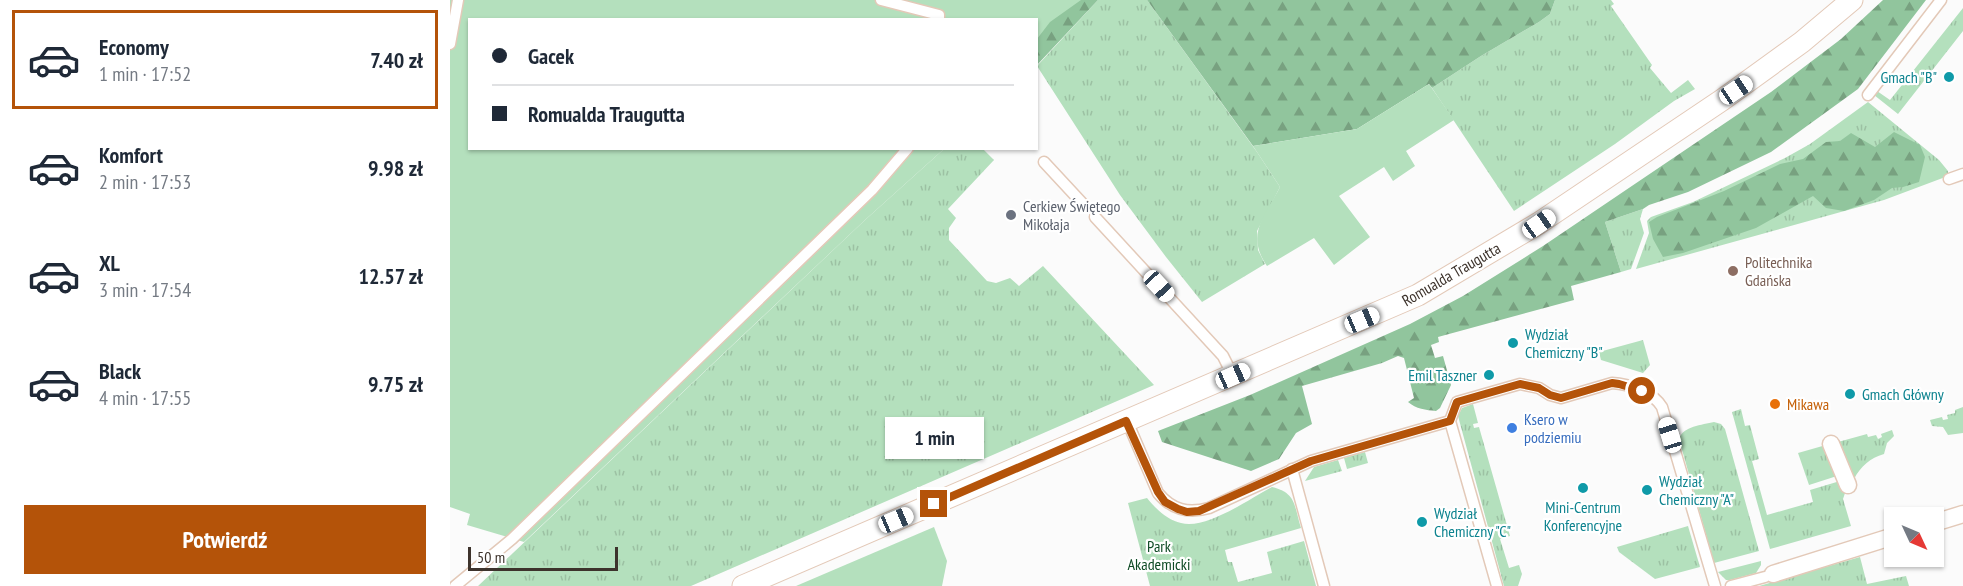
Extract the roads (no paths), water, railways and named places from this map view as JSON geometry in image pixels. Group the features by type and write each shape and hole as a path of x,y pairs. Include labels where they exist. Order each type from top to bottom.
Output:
{"street":[{"name":"Romualda Traugutta","path":"743,586 1401,304 1539,224 1765,70 1835,16 1852,0"},
{"path":"1831,444 1848,485"},
{"path":"1944,520 1963,514"},
{"path":"1769,576 1884,539"}],"lane":[{"path":"450,44 458,0"},
{"path":"880,0 939,15 939,18"},
{"path":"1868,95 1941,0"},
{"path":"456,586 512,539 872,190 907,150"},
{"path":"1044,162 1083,204"},
{"path":"1949,179 1963,174"},
{"path":"1095,217 1223,356 1233,376"},
{"path":"1497,586 1450,421 1457,402 1520,384 1539,388 1550,395 1561,398 1612,383 1653,396 1662,407 1716,586"},
{"path":"1126,421 1158,492 1165,502 1187,512 1209,508 1311,461 1450,421"},
{"path":"1292,469 1324,586"},
{"path":"1731,586 1769,576"}],"place":[{"name":"Gmach \"B\"","path":"1949,77"},
{"name":"Cerkiew Świętego Mikołaja","path":"1011,215"},
{"name":"Politechnika Gdańska","path":"1733,271"},
{"name":"Wydział Chemiczny \"B\"","path":"1513,343"},
{"name":"Emil Taszner","path":"1489,375"},
{"name":"Gmach Główny","path":"1850,394"},
{"name":"Mikawa","path":"1775,404"},
{"name":"Ksero w podziemiu","path":"1512,428"},
{"name":"Mini-Centrum Konferencyjne","path":"1583,488"},
{"name":"Wydział Chemiczny \"A\"","path":"1647,490"},
{"name":"Wydział Chemiczny \"C\"","path":"1422,522"}],"park label":[{"name":"Park Akademicki","path":"1159,555"}]}
